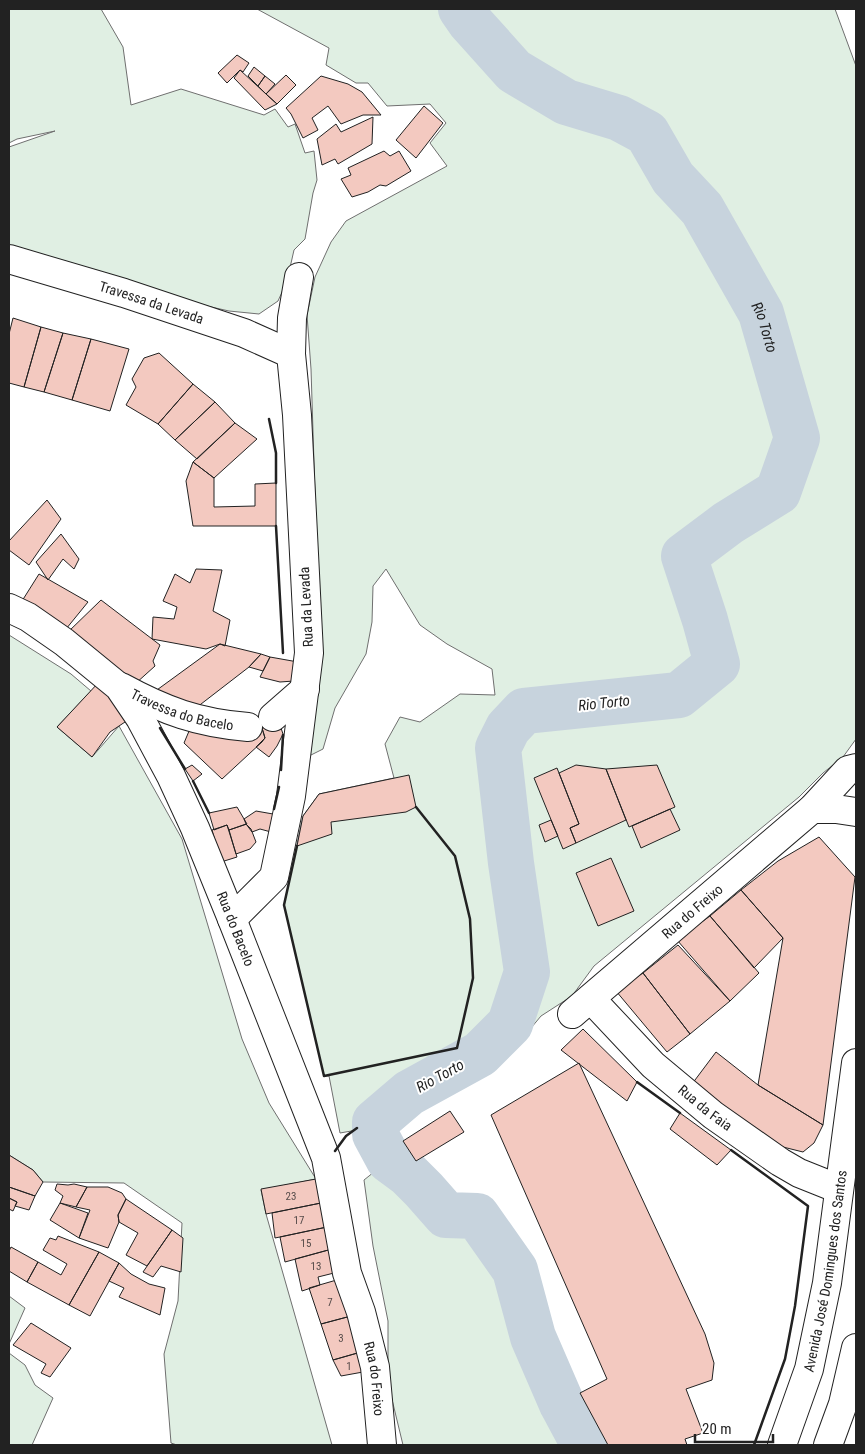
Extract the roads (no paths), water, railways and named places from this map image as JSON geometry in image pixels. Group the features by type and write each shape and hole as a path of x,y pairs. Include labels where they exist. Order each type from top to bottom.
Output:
{"street":[{"name":"Travessa da Levada","path":"9,259 124,293 244,333 291,354"},
{"name":"Rua da Levada","path":"232,919 274,877 291,796 309,653 297,425 291,354 292,318 299,277"},
{"name":"Rua do Bacelo","path":"9,608 28,617 64,642 119,687 140,718 171,776 195,828 232,919 326,1158 347,1273 361,1312"},
{"name":"Travessa do Bacelo","path":"119,687 165,710 208,722 260,722 304,689"},
{"name":"Rua do Freixo","path":"582,1007 812,809 848,770 856,768"},
{"path":"812,809 836,809 856,812"},
{"name":"Rua da Faia","path":"582,1007 713,1115 780,1162 799,1173 839,1189"},
{"name":"Avenida José Domingues dos Santos","path":"782,1445 809,1369 827,1283 856,1063"},
{"name":"Rua do Freixo","path":"361,1312 375,1367 382,1445"},
{"path":"828,1445 843,1404 856,1348"}],"waterway":[{"name":"Rio Torto","path":"461,9 470,22 514,71 566,102 619,118 647,133 673,178 702,209 761,313 797,438 778,492 728,523 684,556 717,664 679,695 524,711 508,728 498,748 511,863 527,972 510,1024 480,1054 409,1093 375,1122 375,1134 389,1160 408,1174 446,1215 477,1216 515,1270 533,1337 562,1404 584,1445"}]}
